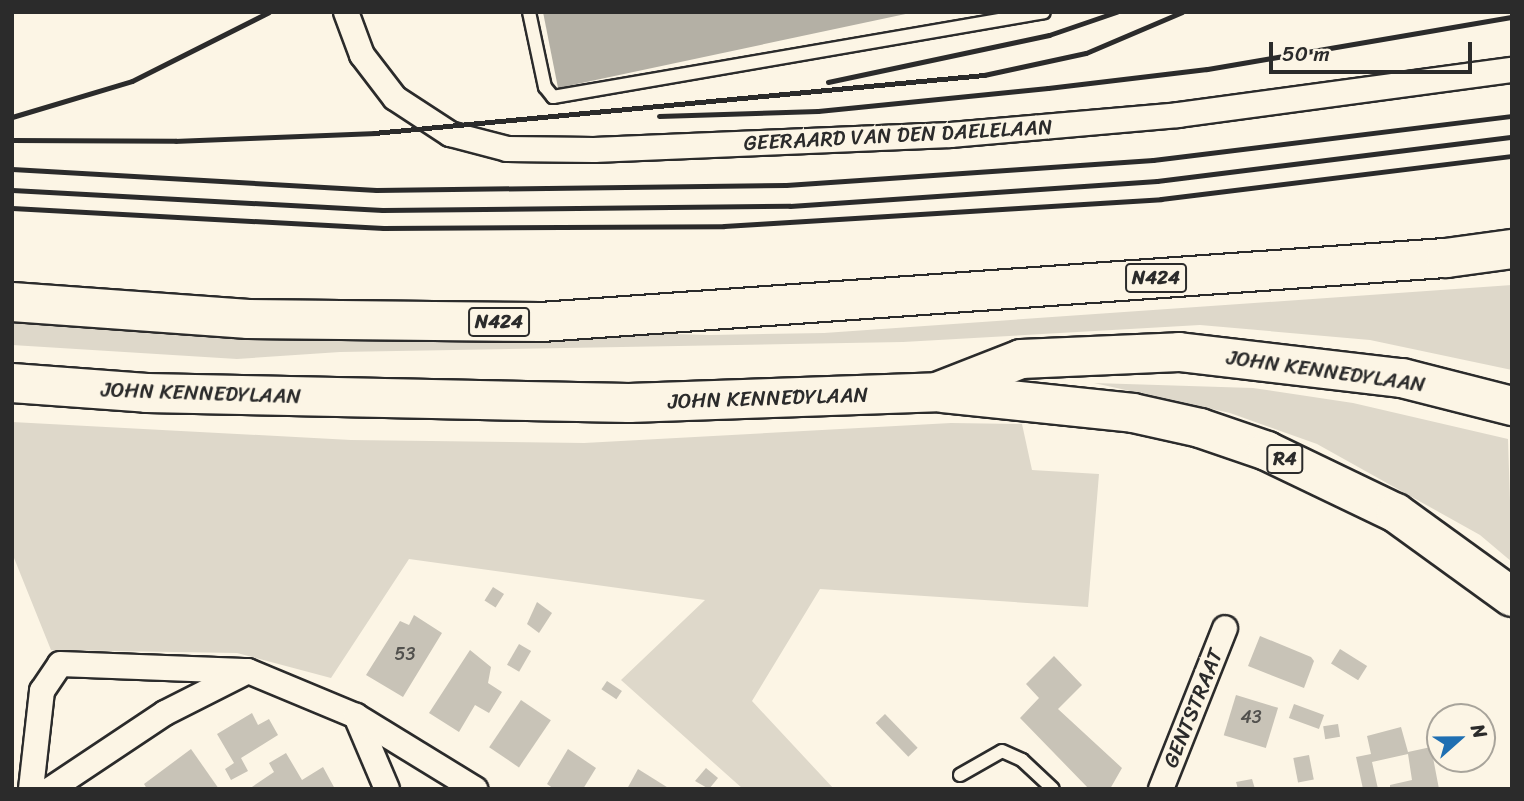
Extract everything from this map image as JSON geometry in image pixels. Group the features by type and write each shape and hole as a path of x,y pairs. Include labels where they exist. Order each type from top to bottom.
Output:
{"highway":[{"name":"N424","path":"12,302 248,319 541,322 1446,258 1512,249"},
{"name":"JOHN KENNEDYLAAN","path":"12,383 160,394 629,403 937,392 1021,359 1179,352 1402,378 1512,406"},
{"name":"R4","path":"937,392 1133,413 1200,428 1267,451 1396,513 1512,597"}],"street":[{"name":"GEERAARD VAN DEN DAELELAAN","path":"346,12 362,55 395,98 450,134 507,149 594,150 951,135 1178,115 1512,70"},
{"name":"GENTSTRAAT","path":"1161,789 1225,628"},
{"path":"32,789 42,691 60,664 248,671 356,716 475,789"},
{"path":"51,789 165,713 248,671"},
{"path":"356,716 387,789"}],"lane":[{"path":"530,12 545,87 553,97 1044,12"},
{"path":"960,775 1002,751 1022,760 1053,789"}],"shaded area":[{"path":"543,12 915,12 558,88"},
{"path":"1512,285 1512,370 1370,340 1200,325 903,342 340,352 237,359 12,345 12,316 710,335 824,333"},
{"path":"1094,383 1253,388 1353,403 1508,439 1512,562 1480,535 1317,444 1230,413"},
{"path":"12,422 351,440 584,443 951,423 1022,424 1032,470 1099,474 1088,607 820,589 752,701 834,789 743,789 621,680 705,600 409,559 331,678 237,653 51,650 12,553"}],"building":[{"path":"493,587 504,594 496,607 485,601"},
{"path":"537,602 552,613 539,633 527,624"},
{"path":"414,615 442,633 403,697 366,675 400,621 409,625"},
{"path":"1260,636 1311,657 1314,661 1304,688 1248,666"},
{"path":"519,644 531,651 519,672 507,665"},
{"path":"1340,649 1367,666 1358,680 1331,663"},
{"path":"470,650 491,667 488,683 502,692 489,713 475,705 459,732 429,713"},
{"path":"1054,656 1082,685 1058,709 1122,768 1110,789 1089,789 1020,718 1039,698 1026,684"},
{"path":"607,681 622,691 616,699 601,689"},
{"path":"1236,695 1278,708 1266,748 1224,735"},
{"path":"521,700 551,720 519,767 489,747"},
{"path":"1294,704 1324,715 1319,729 1289,718"},
{"path":"252,713 258,725 269,719 278,735 241,758 248,771 231,780 225,769 234,763 217,734"},
{"path":"885,714 918,748 908,757 876,723"},
{"path":"1338,724 1340,737 1325,739 1323,726"},
{"path":"1401,727 1408,752 1426,748 1426,773 1436,773 1439,789 1390,789 1390,785 1412,780 1408,754 1372,762 1378,789 1363,789 1356,757 1371,754 1367,736"},
{"path":"191,749 219,789 147,789 144,784"},
{"path":"568,749 596,768 583,789 554,789 547,784"},
{"path":"286,753 302,780 323,767 335,789 249,789 274,772 269,763"},
{"path":"1309,755 1314,780 1298,783 1293,758"},
{"path":"706,768 718,778 709,789 695,781"},
{"path":"638,769 670,789 627,789"},
{"path":"1252,779 1255,789 1238,789 1236,782"}],"railway":[{"path":"12,117 132,81 269,12"},
{"path":"828,82 1049,35 1116,12"},
{"path":"12,140 176,141 374,133 984,75 1086,53 1182,12"},
{"path":"659,116 818,111 1048,88 1207,69 1512,17"},
{"path":"12,169 376,190 786,185 1153,160 1512,116"},
{"path":"12,190 382,210 790,206 1157,181 1512,137"},
{"path":"12,208 383,228 724,226 1161,199 1512,156"}]}
